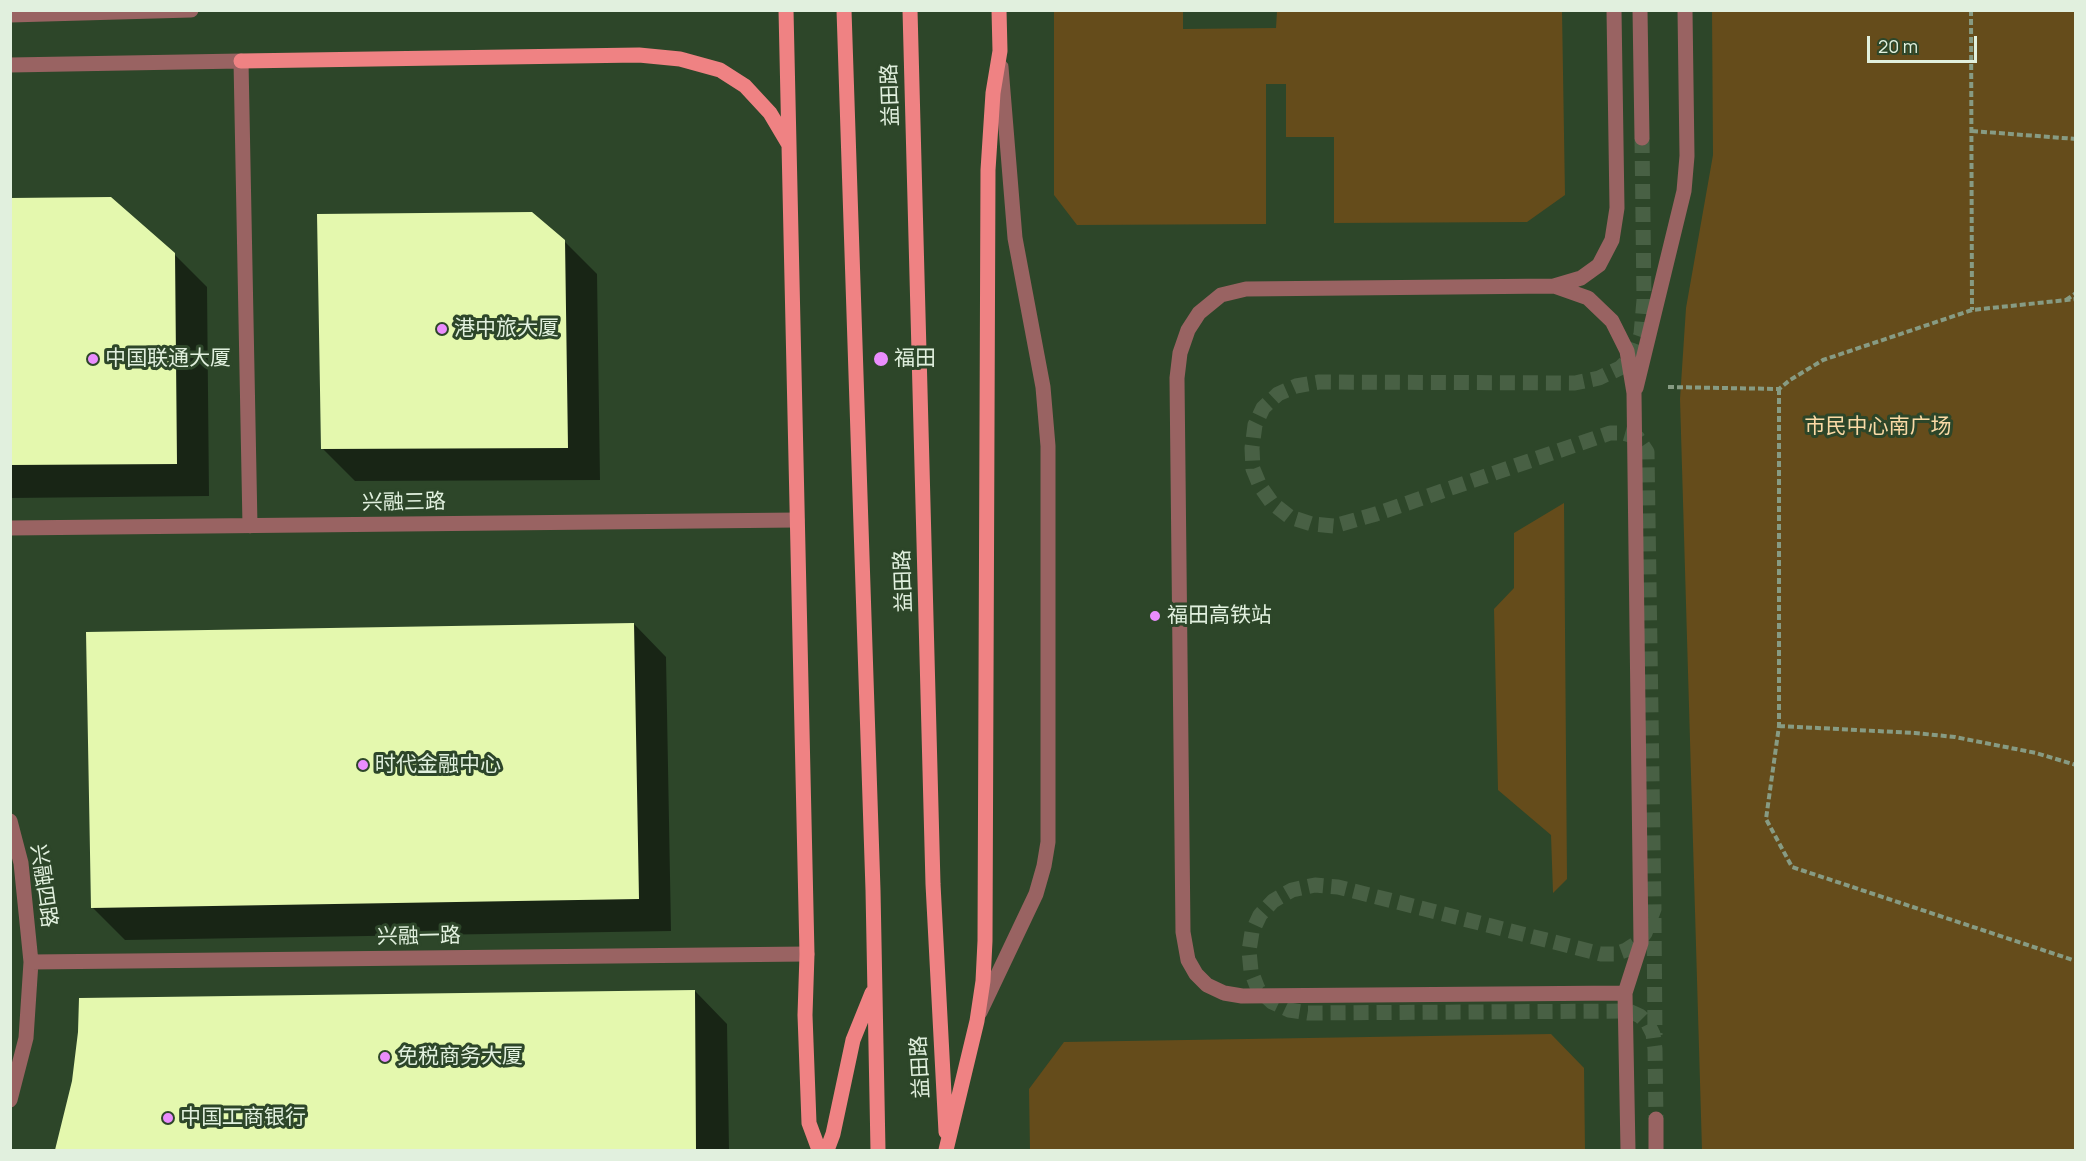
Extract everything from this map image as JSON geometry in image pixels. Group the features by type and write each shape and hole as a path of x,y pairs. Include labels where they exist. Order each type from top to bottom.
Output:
{"main road":[{"path":"786,10 807,954 805,1015 809,1123 819,1150"},
{"name":"益田路","path":"844,10 873,890 878,1150"},
{"name":"益田路","path":"910,10 933,884 946,1150"},
{"path":"946,1150 977,1021 983,981 985,941 988,170 993,93 1000,51 999,10"},
{"path":"241,61 639,55 680,59 720,70 745,86 770,112 790,147"},
{"path":"827,1150 854,1040 875,987"}],"street":[{"path":"10,15 191,10"},
{"path":"1614,10 1617,208 1612,240 1599,265 1581,278 1554,286 1246,289 1221,295 1199,313 1188,330 1180,353 1177,378 1184,946 1188,960 1196,974 1207,985 1224,993 1242,996 1625,993"},
{"path":"1640,10 1642,138"},
{"path":"1634,393 1684,192 1687,156 1684,10"},
{"path":"977,1021 1036,894 1048,842 1048,446 1043,387 1015,238 1000,51"},
{"path":"10,65 241,61 250,526"},
{"path":"1554,286 1588,298 1612,321 1628,351 1634,393 1641,943 1625,993 1628,1150"},
{"name":"兴融三路","path":"10,528 797,520"},
{"name":"兴融四路","path":"10,821 21,863 31,962 26,1038 10,1100"},
{"name":"兴融一路","path":"31,962 807,954"},
{"path":"1656,1119 1656,1150"}],"path":[{"path":"1971,10 1972,310"},
{"path":"1971,131 2076,139"},
{"path":"2066,300 2076,293"},
{"path":"1668,387 1779,389 1824,360 1972,310 2076,299"},
{"path":"1779,389 1779,726 1766,819 1792,867 2076,961"},
{"path":"1779,726 1955,737 2036,753 2076,765"}],"green space":[{"path":"1054,11 1183,11 1183,29 1276,28 1277,11 1562,11 1565,195 1527,222 1334,223 1334,137 1286,137 1286,84 1266,84 1266,224 1077,225 1054,195"},
{"name":"市民中心南广场","path":"1712,11 2075,11 2075,1150 1702,1150 1680,399 1686,308 1713,155"},
{"path":"1564,503 1567,879 1553,893 1551,835 1498,790 1494,609 1514,588 1514,533"},
{"path":"1551,1034 1584,1068 1585,1150 1030,1150 1029,1089 1064,1042"}],"building":[{"name":"中国联通大厦","path":"111,197 175,253 177,464 10,465 10,198"},
{"name":"港中旅大厦","path":"532,212 565,240 568,448 321,449 317,214"},
{"name":"时代金融中心","path":"634,623 639,899 91,908 86,632"},
{"name":"免税商务大厦","path":"695,990 696,1150 55,1150 72,1081 78,1032 79,998"}],"tunnel":[{"path":"1642,138 1644,300 1641,334 1634,354 1620,368 1599,378 1575,383 1319,382 1296,386 1278,394 1263,408 1255,425 1252,448 1253,469 1260,486 1272,503 1290,517 1312,524 1334,526 1376,514 1610,433 1623,433 1637,437 1647,452 1654,909 1645,933 1637,943 1626,950 1615,954 1601,954 1338,887 1315,885 1292,890 1273,901 1260,915 1252,932 1249,951 1251,971 1258,989 1272,1002 1289,1010 1308,1013 1629,1011 1640,1016 1648,1024 1653,1034 1656,1119"},
{"path":"1654,918 1655,1035"}],"place":[{"name":"港中旅大厦","path":"442,329"},
{"name":"中国联通大厦","path":"93,359"},
{"name":"福田","path":"881,359"},
{"name":"福田高铁站","path":"1155,616"},
{"name":"时代金融中心","path":"363,765"},
{"name":"免税商务大厦","path":"385,1057"},
{"name":"中国工商银行","path":"168,1118"}]}
